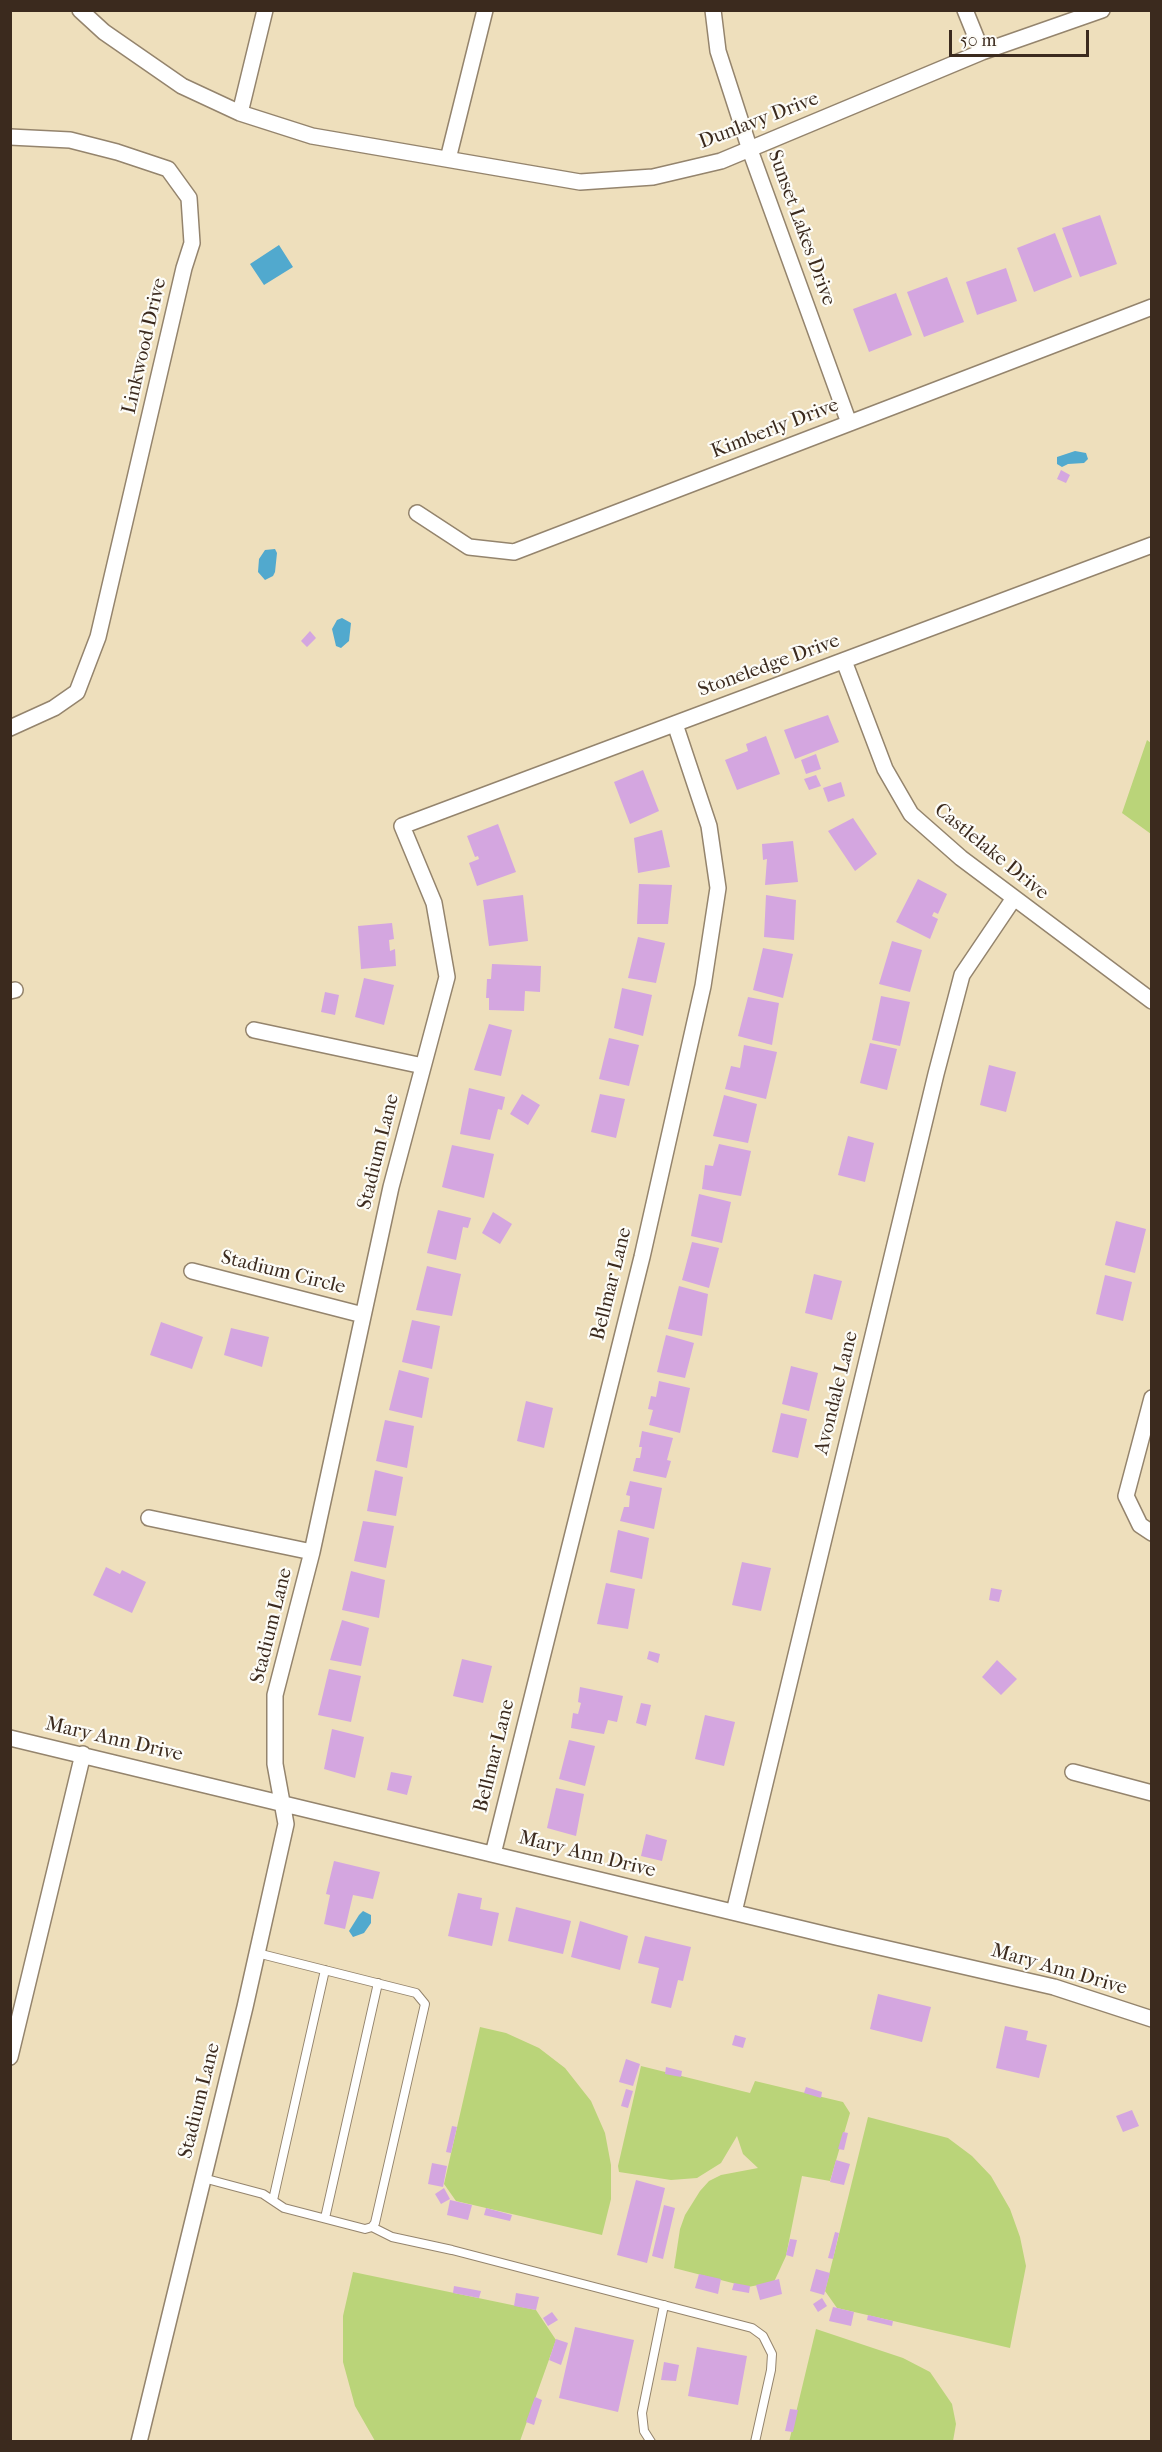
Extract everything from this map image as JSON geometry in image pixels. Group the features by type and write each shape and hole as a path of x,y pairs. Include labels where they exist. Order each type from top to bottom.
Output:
{"street":[{"name":"Dunlavy Drive","path":"80,10 104,32 182,86 240,113 312,136 580,182 653,177 721,161 981,52 1102,10"},
{"path":"240,113 265,10"},
{"path":"448,159 485,10"},
{"name":"Sunset Lakes Drive","path":"713,10 718,51 750,150 849,423"},
{"path":"965,10 981,52"},
{"name":"Linkwood Drive","path":"10,137 70,140 117,152 168,169 189,198 192,243 184,268 98,637 77,692 54,708 10,728"},
{"name":"Kimberly Drive","path":"417,513 469,547 514,552 1152,307"},
{"name":"Stoneledge Drive","path":"402,826 1152,545"},
{"name":"Castlelake Drive","path":"844,661 885,769 911,814 961,858 1152,1001"},
{"name":"Bellmar Lane","path":"493,1854 642,1257 703,986 718,888 709,826 675,724"},
{"name":"Stadium Lane","path":"139,2442 286,1824 275,1764 275,1695 312,1552 391,1187 447,977 434,903 402,826"},
{"name":"Avondale Lane","path":"734,1912 930,1097 963,975 1014,898"},
{"path":"254,1030 423,1066"},
{"name":"Stadium Circle","path":"192,1271 363,1315"},
{"path":"1152,1398 1126,1496 1140,1525 1152,1533"},
{"path":"149,1518 312,1552"},
{"name":"Mary Ann Drive","path":"10,1738 1054,1987 1152,2019"},
{"path":"10,2056 83,1754"},
{"path":"1073,1772 1152,1793"}],"lane":[{"path":"203,2178 242,2186 263,2194 284,2208 365,2229 372,2227 375,2223 425,2004 416,1993 257,1953"},
{"path":"273,2200 325,1970"},
{"path":"325,2218 378,1983"},
{"path":"372,2227 393,2237 452,2250 752,2328 763,2337 772,2354 771,2370 755,2442"},
{"path":"651,2442 644,2431 642,2413 664,2306"}],"green space":[{"path":"1147,740 1151,743 1151,834 1122,813"},
{"path":"480,2027 506,2033 539,2048 565,2068 591,2101 605,2133 611,2165 611,2199 602,2235 456,2201 444,2184"},
{"path":"641,2066 750,2093 755,2081 843,2102 850,2113 830,2181 802,2176 786,2256 774,2282 748,2287 674,2268 680,2229 685,2215 700,2191 709,2181 721,2175 758,2168 743,2154 737,2136 721,2163 697,2178 671,2180 619,2172 618,2166"},
{"path":"868,2117 948,2138 972,2156 991,2176 1010,2209 1020,2237 1026,2266 1010,2348 837,2308 825,2291"},
{"path":"353,2272 536,2310 556,2340 520,2441 375,2441 355,2406 343,2362 343,2316"},
{"path":"816,2329 903,2358 930,2372 952,2404 956,2424 953,2441 789,2442"}],"water":[{"path":"279,245 293,267 264,285 250,264"},
{"path":"1075,451 1086,453 1088,459 1084,463 1068,464 1062,467 1057,464 1057,457"},
{"path":"275,549 277,553 275,572 273,576 265,580 258,572 259,559 265,550"},
{"path":"342,618 351,623 349,641 341,648 336,646 332,629 337,620"},
{"path":"363,1911 371,1915 371,1923 364,1933 353,1937 349,1931"}],"building":[{"path":"1100,215 1117,264 1080,277 1062,228"},
{"path":"1055,233 1072,277 1034,292 1017,248"},
{"path":"1006,268 1017,301 977,315 966,282"},
{"path":"947,277 964,322 924,337 907,292"},
{"path":"896,293 912,335 869,352 853,309"},
{"path":"1061,470 1070,475 1066,483 1057,479"},
{"path":"310,631 316,638 307,647 301,641"},
{"path":"828,715 839,742 795,759 784,730"},
{"path":"766,736 780,774 737,790 725,760 748,751 746,744"},
{"path":"816,754 821,769 806,774 801,760"},
{"path":"643,770 659,811 630,824 614,782"},
{"path":"816,775 821,786 809,790 804,779"},
{"path":"841,782 845,796 828,802 823,788"},
{"path":"853,818 877,854 855,871 828,831"},
{"path":"498,824 516,872 477,886 469,863 479,859 478,856 475,857 467,836"},
{"path":"662,830 670,867 638,873 634,838"},
{"path":"793,841 798,882 765,885 767,859 763,860 762,844"},
{"path":"918,879 947,894 938,914 934,912 932,916 938,919 930,939 896,922"},
{"path":"639,884 672,885 668,924 637,924"},
{"path":"523,895 528,941 489,946 483,900"},
{"path":"766,895 796,900 794,940 764,937"},
{"path":"392,923 394,939 389,940 390,951 395,949 396,966 361,969 358,926"},
{"path":"638,937 665,943 656,983 628,978"},
{"path":"892,941 922,950 910,992 879,984"},
{"path":"763,948 793,954 783,998 753,990"},
{"path":"492,964 541,966 540,992 525,991 524,1011 489,1010 489,998 486,998 487,979 491,979"},
{"path":"364,978 394,985 384,1025 355,1017"},
{"path":"622,988 652,995 643,1036 614,1028"},
{"path":"325,992 339,995 335,1015 321,1012"},
{"path":"881,996 910,1002 900,1046 872,1040"},
{"path":"748,997 779,1003 772,1045 738,1036"},
{"path":"489,1024 512,1030 501,1076 474,1070"},
{"path":"609,1038 639,1045 629,1086 599,1079"},
{"path":"870,1043 897,1049 887,1090 860,1083"},
{"path":"744,1045 777,1052 766,1099 725,1089 731,1066 740,1068"},
{"path":"989,1065 1016,1072 1006,1112 980,1105"},
{"path":"469,1088 505,1097 502,1110 498,1109 490,1140 460,1134"},
{"path":"522,1094 540,1105 528,1125 510,1114"},
{"path":"600,1094 625,1099 616,1138 591,1132"},
{"path":"724,1095 757,1104 748,1143 713,1136"},
{"path":"848,1136 874,1143 865,1182 838,1175"},
{"path":"719,1144 751,1151 741,1196 702,1189 705,1165 713,1166"},
{"path":"452,1145 494,1154 484,1198 442,1187"},
{"path":"699,1194 731,1202 722,1243 691,1236"},
{"path":"438,1210 471,1218 468,1228 463,1227 456,1260 427,1253"},
{"path":"493,1212 512,1224 500,1244 482,1233"},
{"path":"1116,1221 1146,1229 1135,1273 1105,1265"},
{"path":"692,1242 719,1248 709,1288 682,1280"},
{"path":"427,1266 461,1274 452,1316 416,1310"},
{"path":"814,1274 842,1281 832,1320 805,1313"},
{"path":"1105,1275 1132,1282 1123,1321 1096,1314"},
{"path":"679,1286 708,1294 702,1336 668,1329"},
{"path":"412,1320 440,1326 432,1369 402,1362"},
{"path":"161,1322 203,1337 192,1369 150,1355"},
{"path":"231,1328 269,1337 262,1367 224,1355"},
{"path":"666,1335 694,1343 685,1378 657,1372"},
{"path":"791,1366 818,1373 809,1411 782,1404"},
{"path":"399,1370 429,1378 422,1418 389,1410"},
{"path":"659,1381 690,1388 680,1433 649,1425 653,1410 648,1409 651,1396 656,1397"},
{"path":"526,1401 553,1408 544,1448 517,1441"},
{"path":"781,1413 807,1419 798,1458 772,1452"},
{"path":"385,1420 414,1426 407,1468 376,1461"},
{"path":"642,1431 673,1438 667,1460 671,1461 666,1478 633,1471 636,1458 640,1458 642,1447 639,1447"},
{"path":"375,1470 403,1477 396,1516 367,1511"},
{"path":"630,1481 662,1488 654,1529 620,1521 624,1507 629,1507 630,1496 626,1495"},
{"path":"363,1521 394,1526 386,1568 354,1561"},
{"path":"618,1530 649,1538 642,1579 610,1572"},
{"path":"742,1562 771,1568 761,1611 732,1605"},
{"path":"106,1567 120,1574 122,1570 146,1582 132,1613 93,1595"},
{"path":"351,1571 385,1580 379,1618 342,1610"},
{"path":"606,1583 635,1589 628,1629 597,1624"},
{"path":"991,1588 1002,1590 999,1602 989,1600"},
{"path":"342,1620 369,1628 361,1666 330,1660"},
{"path":"649,1651 660,1654 658,1663 647,1659"},
{"path":"462,1659 492,1666 483,1703 453,1696"},
{"path":"997,1660 1017,1679 1001,1695 982,1677"},
{"path":"329,1669 361,1676 351,1722 318,1715"},
{"path":"580,1687 623,1696 617,1722 608,1720 604,1734 571,1728 573,1713 578,1714 581,1703 578,1702"},
{"path":"641,1703 651,1705 646,1726 636,1723"},
{"path":"705,1715 735,1722 724,1766 695,1759"},
{"path":"332,1729 364,1737 355,1778 324,1769"},
{"path":"569,1740 595,1746 585,1786 559,1779"},
{"path":"391,1772 412,1776 407,1795 387,1790"},
{"path":"556,1788 584,1794 576,1836 547,1828"},
{"path":"646,1834 667,1840 662,1861 641,1856"},
{"path":"334,1861 380,1872 373,1899 353,1895 345,1929 324,1924 330,1895 326,1894"},
{"path":"458,1893 482,1898 480,1909 499,1913 492,1946 448,1936"},
{"path":"516,1907 571,1921 563,1954 508,1941"},
{"path":"580,1921 628,1936 620,1970 571,1957"},
{"path":"645,1936 691,1947 683,1981 678,1980 671,2008 651,2003 659,1968 638,1963"},
{"path":"878,1994 931,2007 922,2042 870,2029"},
{"path":"1005,2026 1028,2031 1026,2040 1047,2045 1039,2078 996,2068"},
{"path":"735,2035 746,2038 743,2048 732,2045"},
{"path":"626,2059 640,2064 633,2086 619,2082"},
{"path":"666,2067 682,2071 681,2077 665,2074"},
{"path":"806,2087 822,2092 821,2098 804,2093"},
{"path":"626,2089 633,2091 628,2108 621,2106"},
{"path":"1132,2110 1139,2126 1123,2132 1116,2116"},
{"path":"452,2126 457,2127 451,2153 446,2152"},
{"path":"843,2132 848,2133 844,2150 838,2149"},
{"path":"836,2160 850,2164 844,2185 830,2182"},
{"path":"432,2163 447,2166 443,2187 428,2184"},
{"path":"636,2180 665,2188 647,2263 617,2255"},
{"path":"444,2188 450,2199 441,2204 435,2194"},
{"path":"450,2200 472,2205 468,2220 447,2215"},
{"path":"664,2205 675,2208 663,2259 652,2256"},
{"path":"486,2208 512,2215 510,2221 484,2215"},
{"path":"835,2232 839,2233 833,2259 828,2258"},
{"path":"790,2239 797,2240 793,2257 786,2255"},
{"path":"816,2269 830,2273 824,2295 810,2291"},
{"path":"699,2274 721,2279 718,2294 695,2288"},
{"path":"779,2279 782,2294 760,2300 756,2285"},
{"path":"734,2283 750,2286 749,2293 732,2290"},
{"path":"454,2286 481,2291 479,2298 453,2293"},
{"path":"516,2293 539,2297 536,2310 514,2306"},
{"path":"822,2298 827,2306 818,2312 813,2304"},
{"path":"833,2307 854,2312 851,2326 829,2321"},
{"path":"552,2312 558,2320 548,2326 543,2318"},
{"path":"868,2315 893,2321 892,2326 867,2320"},
{"path":"575,2327 634,2340 618,2412 559,2398"},
{"path":"556,2339 568,2343 561,2365 549,2360"},
{"path":"697,2347 747,2356 738,2405 688,2396"},
{"path":"664,2362 679,2365 676,2381 661,2380"},
{"path":"535,2397 542,2400 534,2425 526,2422"},
{"path":"790,2409 798,2410 793,2432 785,2431"}]}
